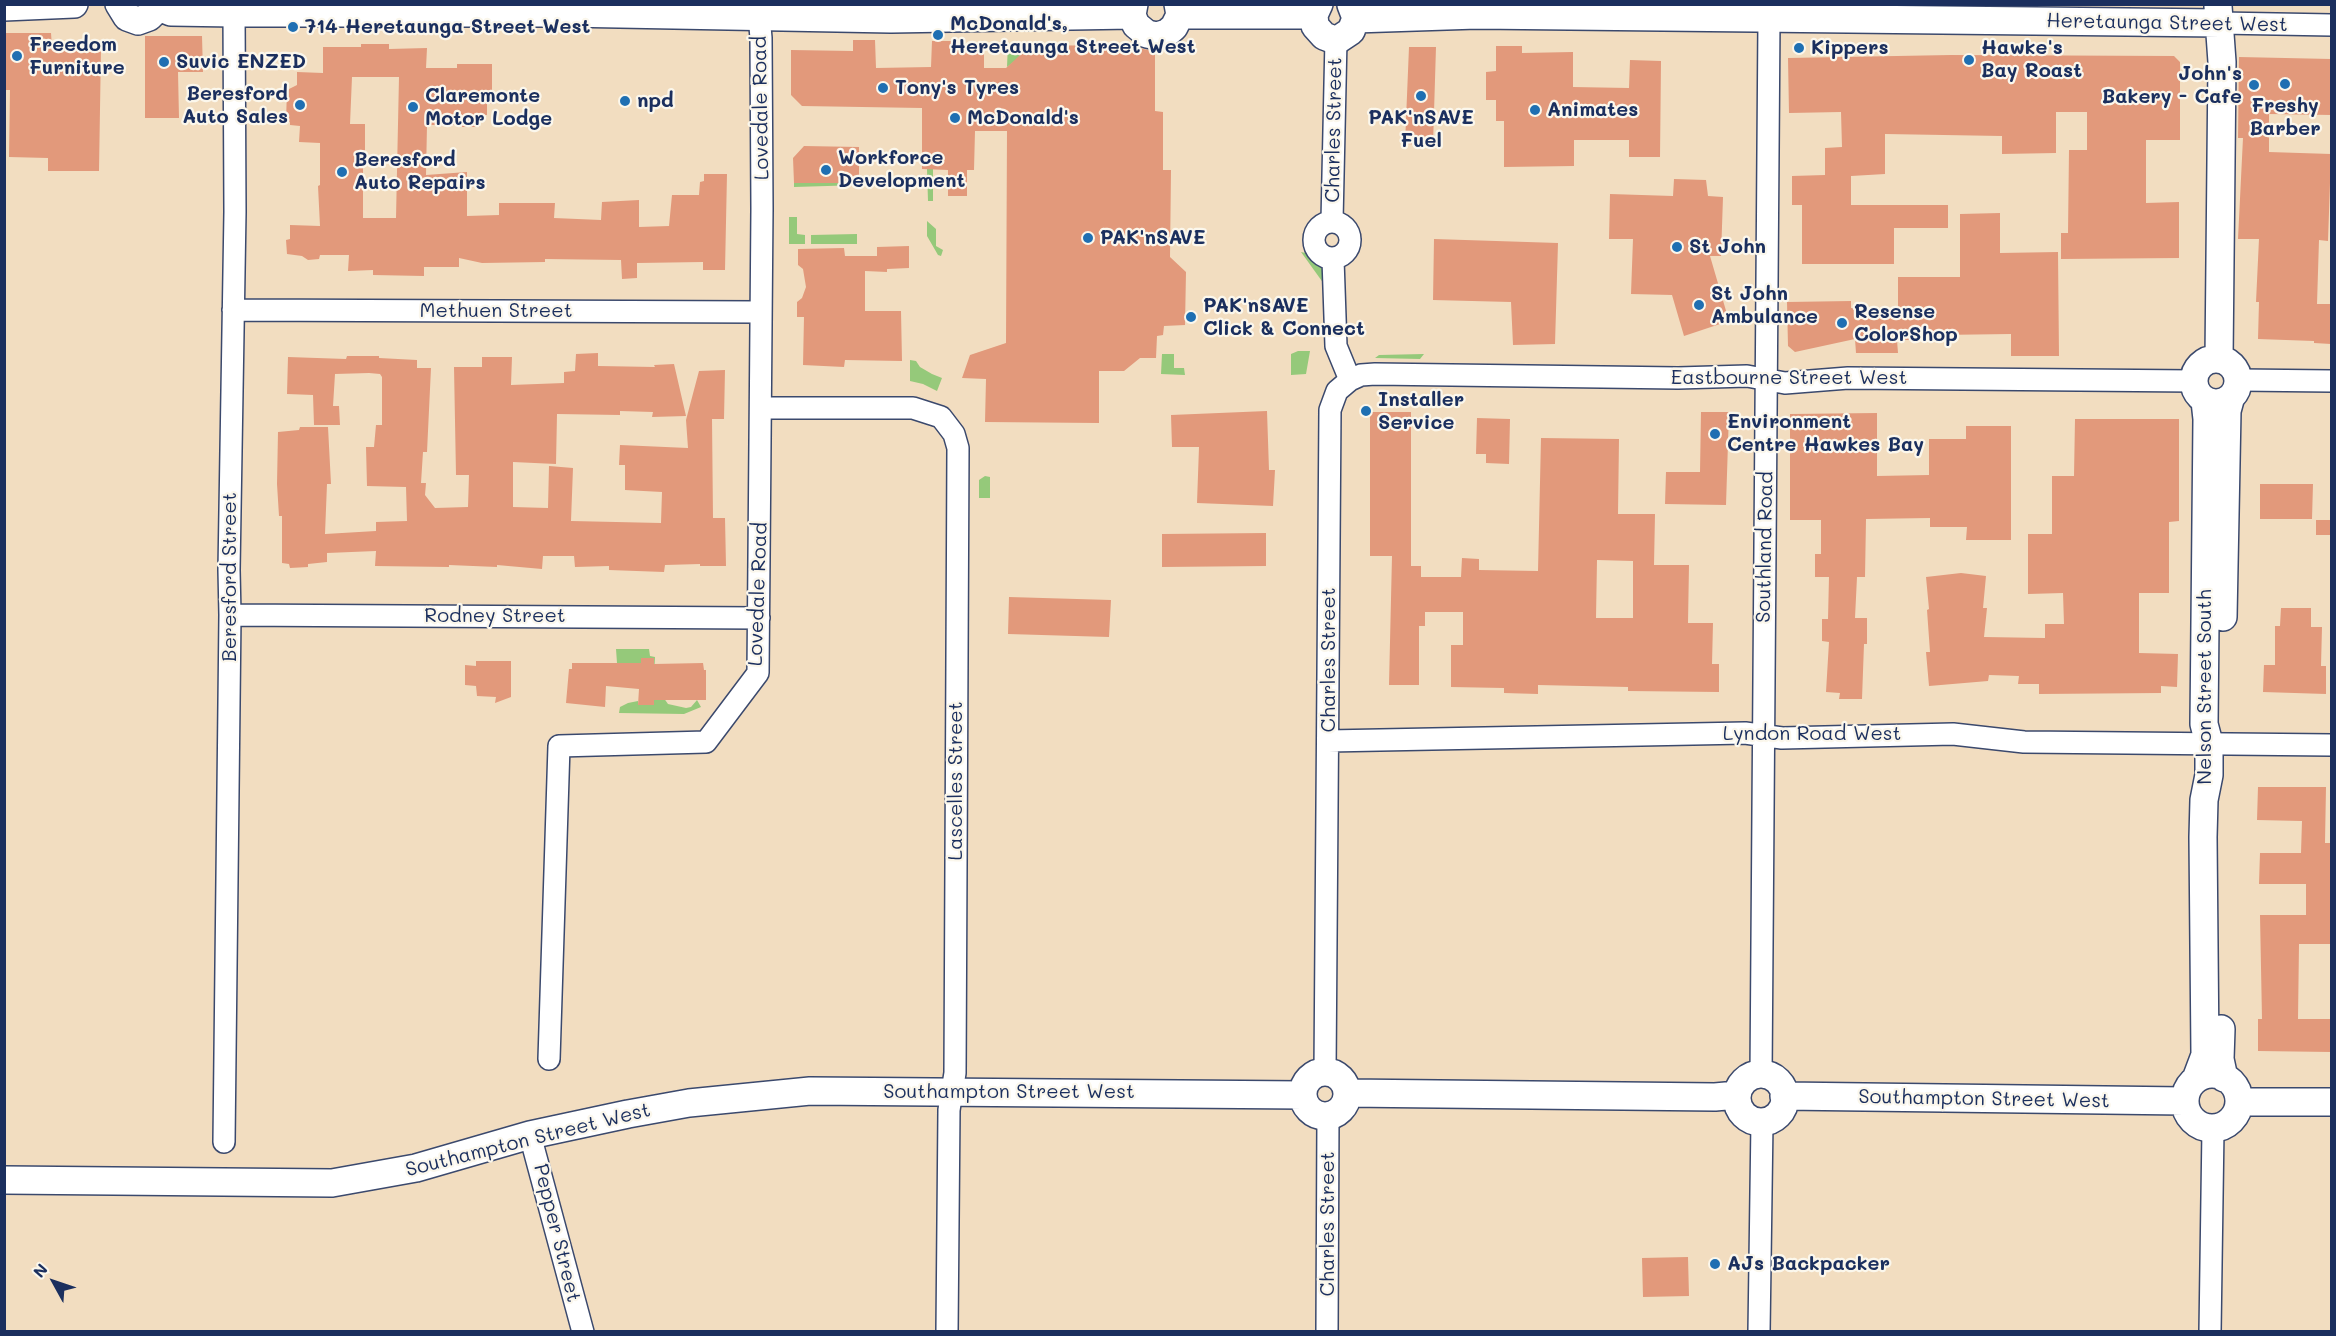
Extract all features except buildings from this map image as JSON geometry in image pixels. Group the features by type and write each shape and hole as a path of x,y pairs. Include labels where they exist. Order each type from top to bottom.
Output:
{"main road":[{"path":"4,7 75,4"},
{"path":"119,4 127,17 138,21 149,17 156,5 171,12 758,10 1001,19 1129,8"},
{"path":"1022,4 1129,8"},
{"path":"1129,8 1136,25 1143,32 1157,36 1171,30 1179,10 1316,10 1316,27 1319,33 1336,39 1346,36 1351,31 1353,12"},
{"name":"Heretaunga Street West","path":"1353,12 1769,19 2219,14"},
{"path":"2217,390 2199,367 2211,359 2218,359 2222,62 2219,14"},
{"name":"Nelson Street South","path":"2217,390 2208,419 2204,713 2216,743 2220,1059 2224,1078"},
{"name":"Nelson Street South","path":"2190,1090 2205,1055 2204,800 2216,743"},
{"path":"1325,1071 1338,1075 1346,1086 1347,1093 1339,1112 1328,1116 1312,1112 1303,1095 1311,1076 1325,1071"},
{"path":"2212,1073 2224,1078 2234,1086 2239,1094 2239,1108 2230,1122 2213,1129 2204,1127 2190,1118 2190,1090 2212,1073"},
{"path":"1761,1074 1768,1075 1779,1083 1784,1096 1781,1111 1776,1116 1762,1122 1746,1117 1740,1111 1737,1095 1739,1088 1748,1078 1761,1074"},
{"name":"Southampton Street West","path":"1784,1096 2190,1090"},
{"name":"Southampton Street West","path":"4,1180 332,1183 416,1168 530,1135 628,1114 689,1103 810,1091 1303,1095"},
{"path":"1347,1093 1715,1097 1737,1095"},
{"path":"2240,1102 2331,1102"}],"street":[{"name":"Lovedale Road","path":"549,1059 559,746 706,742 758,673 761,408 759,312 762,198 761,38 758,10"},
{"name":"Beresford Street","path":"224,1142 235,212 234,13"},
{"name":"Heretaunga Street West","path":"2219,14 2331,25"},
{"name":"Southland Road","path":"1761,1074 1769,19"},
{"name":"Charles Street","path":"1325,1071 1330,410 1337,391 1350,380 1336,346 1333,259 1341,257 1347,251 1351,240 1347,228 1332,221 1336,39"},
{"name":"Methuen Street","path":"234,310 759,312"},
{"name":"Eastbourne Street West","path":"1350,380 1361,375 1375,374 1678,378 1747,376 1785,382 1848,378 2217,390 2331,381"},
{"name":"Lascelles Street","path":"761,408 913,408 941,417 949,424 956,441 958,490 955,1073 949,1110 947,1332"},
{"name":"Rodney Street","path":"230,615 759,618"},
{"name":"Lyndon Road West","path":"1328,741 1745,733 1782,738 1953,734 2024,742 2331,745"},
{"name":"Charles Street","path":"1327,1332 1328,1116"},
{"path":"1759,1332 1762,1122"},
{"path":"2210,1332 2213,1129"},
{"name":"Pepper Street","path":"530,1135 583,1332"}],"green space":[{"path":"1037,42 1037,45 1007,67 1008,43"},
{"path":"927,169 933,169 933,201 928,201"},
{"path":"794,183 859,183 894,184 794,187"},
{"path":"789,217 797,217 797,234 805,235 805,244 789,244"},
{"path":"927,221 936,229 936,246 943,250 941,256 938,255 927,236"},
{"path":"857,234 857,244 811,244 811,235"},
{"path":"1301,252 1310,254 1319,260 1324,270 1324,284"},
{"path":"1298,351 1310,351 1306,374 1291,375 1291,354"},
{"path":"1162,354 1174,354 1174,368 1184,368 1185,375 1161,374"},
{"path":"1424,354 1420,359 1375,358 1379,355"},
{"path":"910,360 916,361 920,367 942,378 937,391 910,381"},
{"path":"985,476 990,477 990,498 979,498 979,480"},
{"path":"616,649 649,649 650,656 655,657 654,676 617,663"},
{"path":"654,684 668,704 686,708 691,707 697,700 701,707 684,714 619,713 620,707 628,703 638,701 638,705 653,705"}],"place":[{"name":"714 Heretaunga Street West","path":"293,27"},
{"name":"McDonald's, Heretaunga Street West","path":"938,35"},
{"name":"Kippers","path":"1799,48"},
{"name":"Freedom Furniture","path":"17,56"},
{"name":"Hawke's Bay Roast","path":"1969,60"},
{"name":"Suvic ENZED","path":"164,62"},
{"name":"Freshy Barber","path":"2285,84"},
{"name":"John's Bakery - Cafe","path":"2254,85"},
{"name":"Tony's Tyres","path":"883,88"},
{"name":"PAK'nSAVE Fuel","path":"1421,96"},
{"name":"npd","path":"625,101"},
{"name":"Beresford Auto Sales","path":"300,105"},
{"name":"Claremonte Motor Lodge","path":"413,107"},
{"name":"Animates","path":"1535,110"},
{"name":"McDonald's","path":"955,118"},
{"name":"Workforce Development","path":"826,170"},
{"name":"Beresford Auto Repairs","path":"342,172"},
{"name":"PAK'nSAVE","path":"1088,238"},
{"name":"St John","path":"1677,247"},
{"name":"St John Ambulance","path":"1699,305"},
{"name":"PAK'nSAVE Click & Connect","path":"1191,317"},
{"name":"Resense ColorShop","path":"1842,323"},
{"name":"Installer Service","path":"1366,411"},
{"name":"Environment Centre Hawkes Bay","path":"1715,434"},
{"name":"AJs Backpacker","path":"1715,1264"}]}
